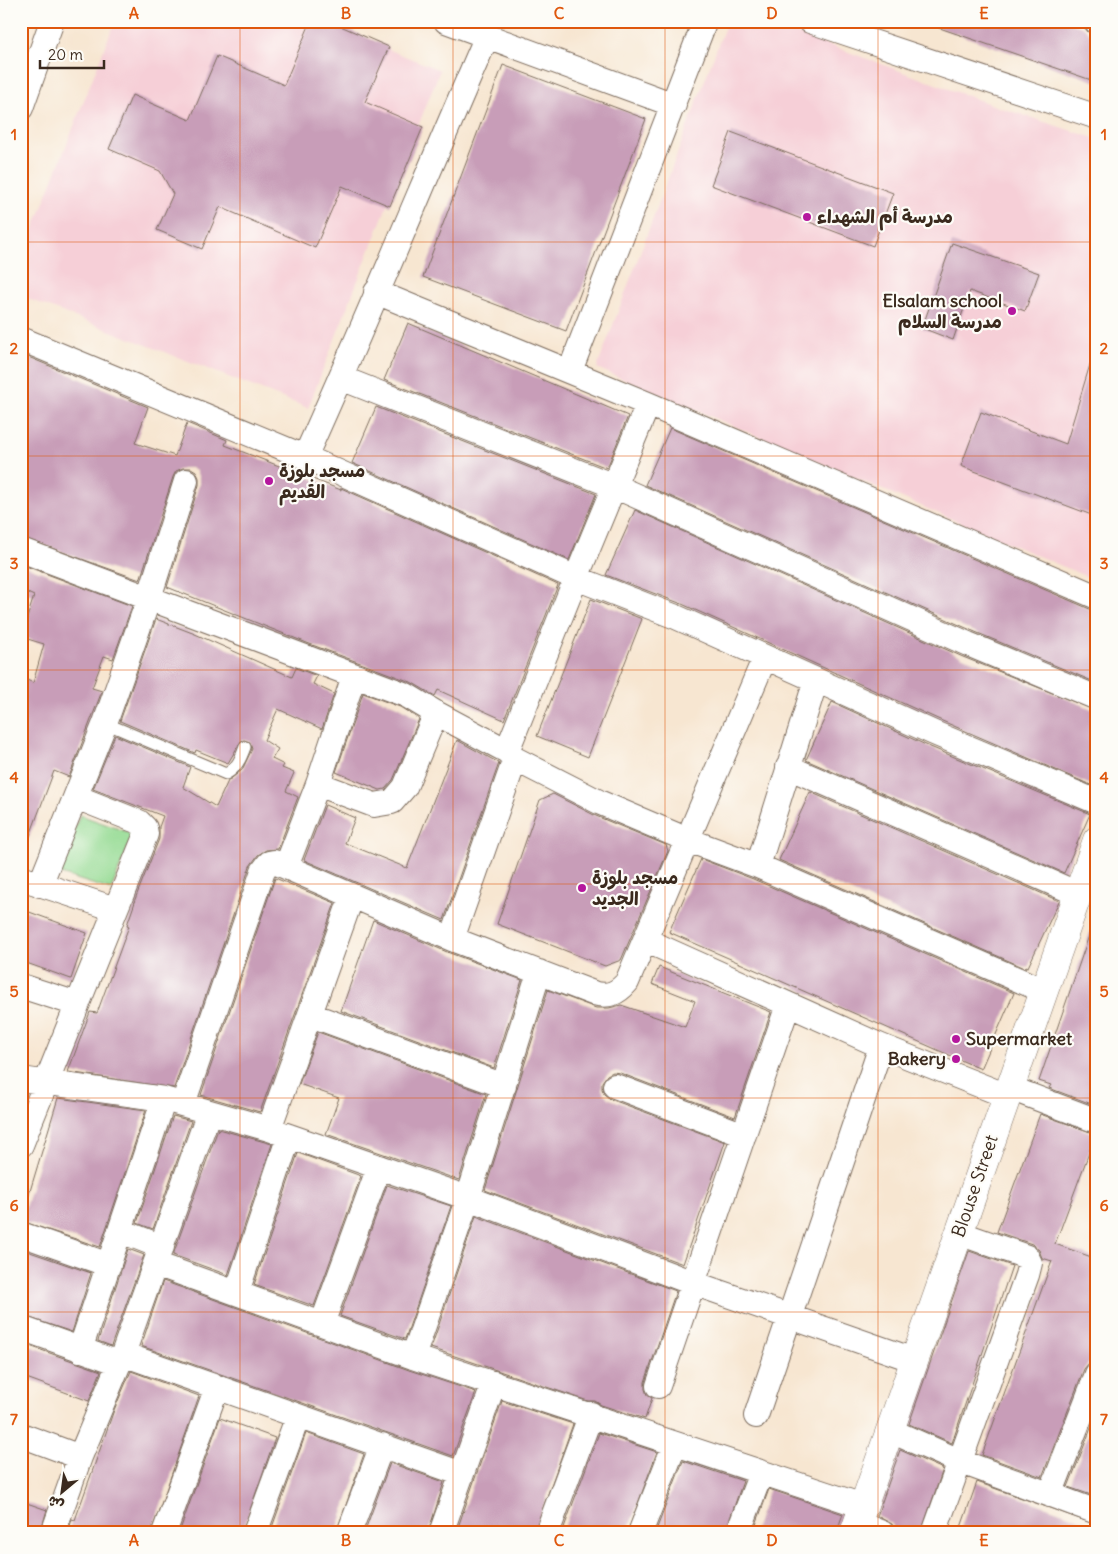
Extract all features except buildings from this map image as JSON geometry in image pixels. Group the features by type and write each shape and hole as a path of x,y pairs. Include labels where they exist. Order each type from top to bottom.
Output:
{"street":[{"path":"21,108 52,21"},
{"path":"446,21 674,105"},
{"path":"570,371 705,21"},
{"path":"810,21 1097,117"},
{"path":"305,457 487,36"},
{"path":"376,292 570,371 1097,597"},
{"path":"21,339 305,457 576,578 676,617 934,733 1097,802"},
{"path":"340,378 614,486 968,644 1097,698"},
{"path":"452,939 511,755 576,578 648,404"},
{"path":"115,909 31,881 76,797 105,723 186,481"},
{"path":"21,550 406,695 511,755 601,803 688,840 758,866 1044,991"},
{"path":"80,1350 121,1231 174,1102 263,870 269,863 274,862 452,939 602,995 614,994 628,982 765,657"},
{"path":"286,867 318,784 354,676"},
{"path":"758,866 816,680"},
{"path":"318,784 374,805 392,802 405,788 436,713"},
{"path":"788,767 1078,894"},
{"path":"21,1145 146,834 145,828 139,822 76,797"},
{"name":"Blouse Street","path":"858,1521 1078,894 1094,855"},
{"path":"237,1292 311,1015 352,896"},
{"path":"646,940 881,1046 1008,1092 1097,1121"},
{"path":"413,1357 468,1198 539,972"},
{"path":"21,986 77,1004"},
{"path":"658,1386 788,1005"},
{"path":"311,1015 504,1086"},
{"path":"756,1416 881,1046"},
{"path":"21,1079 174,1102 279,1132 468,1198 693,1284 914,1360"},
{"path":"615,1086 744,1135"},
{"path":"53,1533 80,1457 121,1359 209,1112"},
{"path":"322,1324 379,1167"},
{"path":"121,1231 159,1255 237,1292 413,1357 590,1414 761,1473 882,1533"},
{"path":"934,1533 1028,1275 1030,1263 1027,1257 959,1233"},
{"path":"21,1234 109,1265"},
{"path":"21,1328 80,1350 121,1359 217,1387 462,1474"},
{"path":"1050,1495 1097,1374"},
{"path":"441,1533 494,1383"},
{"path":"164,1533 217,1387"},
{"path":"547,1533 590,1414"},
{"path":"254,1533 298,1416"},
{"path":"890,1430 959,1461 1097,1512"},
{"path":"21,1435 80,1457"},
{"path":"640,1533 675,1444"},
{"path":"349,1533 382,1445"},
{"path":"738,1533 761,1473"}],"lane":[{"path":"105,723 226,774 234,770 245,747"}],"shaded area":[{"path":"115,21 316,21 440,70 308,408 21,296 21,261"},
{"name":"مدرسة أم الشهداء","path":"727,21 764,21 998,107 1097,139 1097,581 597,368"}],"green space":[{"path":"80,815 133,834 111,890 58,873"}],"place":[{"name":"مدرسة أم الشهداء","path":"807,217"},
{"name":"Elsalam school مدرسة السلام","path":"1012,311"},
{"name":"مسجد بلوزة القديم","path":"269,481"},
{"name":"مسجد بلوزة الجديد","path":"582,888"},
{"name":"Supermarket","path":"956,1039"},
{"name":"Bakery","path":"956,1059"}]}
